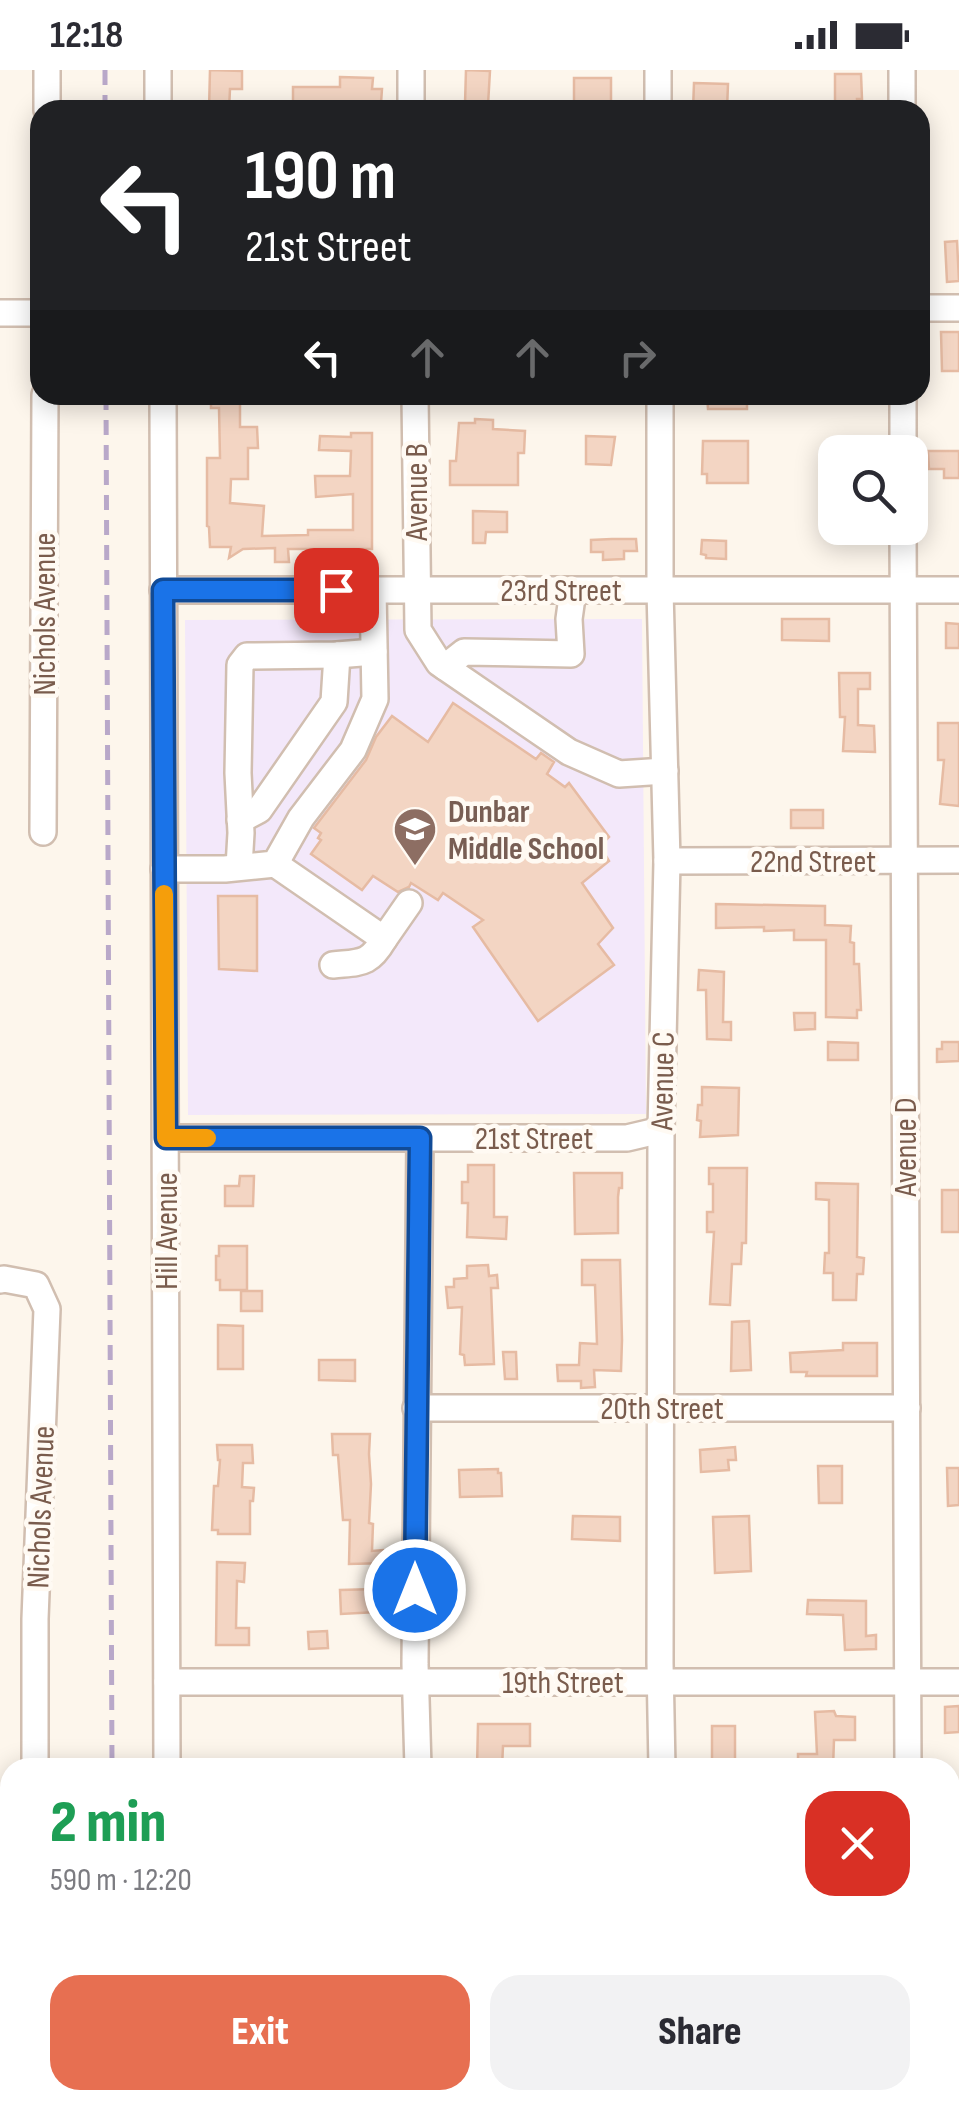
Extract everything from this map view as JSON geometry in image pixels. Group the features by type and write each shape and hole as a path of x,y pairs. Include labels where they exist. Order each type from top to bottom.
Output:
{"street":[{"path":"47,70 47,100"},
{"path":"158,70 158,100"},
{"path":"411,70 412,100"},
{"path":"658,70 658,100"},
{"path":"902,70 902,100"},
{"path":"930,308 959,308"},
{"path":"0,313 30,313"},
{"name":"Nichols Avenue","path":"43,832 45,405"},
{"name":"Hill Avenue","path":"163,405 167,1758"},
{"name":"Avenue B","path":"415,405 418,630 445,667"},
{"name":"Avenue C","path":"660,405 660,590 668,861 661,1130 662,1758"},
{"path":"903,435 904,405"},
{"name":"Avenue D","path":"903,545 908,1758"},
{"name":"23rd Street","path":"163,590 959,590"},
{"path":"275,864 301,818 353,750 375,699 373,590"},
{"path":"573,590 569,619 571,654 464,652 445,667 569,752 620,774 665,772"},
{"path":"239,867 240,665 247,656 374,652"},
{"path":"240,820 259,810 334,702 337,655"},
{"name":"22nd Street","path":"668,861 959,860"},
{"path":"164,869 275,864 384,939"},
{"path":"333,965 359,962 375,954 409,903"},
{"name":"21st Street","path":"166,1138 627,1138 661,1130"},
{"path":"418,1758 420,1138"},
{"name":"Nichols Avenue","path":"0,1280 36,1284 46,1309 35,1619 35,1758"},
{"name":"20th Street","path":"416,1408 908,1408"},
{"name":"19th Street","path":"167,1682 959,1682"}],"shaded area":[{"name":"Dunbar Middle School","path":"642,619 646,1114 188,1115 185,620"}],"building":[{"path":"210,70 242,71 242,89 230,89 229,100 209,100"},
{"path":"466,70 490,71 488,100 465,100"},
{"path":"835,74 861,74 862,99 835,100"},
{"path":"340,77 373,78 372,89 382,89 381,100 293,100 293,87 340,87"},
{"path":"574,78 611,78 611,100 574,100"},
{"path":"694,83 728,84 727,100 693,100"},
{"path":"957,241 959,281 947,282 945,242"},
{"path":"941,332 959,332 959,371 942,371"},
{"path":"240,405 240,427 257,427 258,448 248,448 248,479 231,479 230,503 264,506 262,536 353,530 353,494 316,497 315,476 350,476 351,451 319,450 320,436 372,433 372,549 288,549 289,562 275,562 275,548 243,549 229,558 231,547 210,547 207,458 220,458 219,408 211,408"},
{"path":"708,405 747,405 747,409 708,409"},
{"path":"475,419 493,420 493,429 525,431 524,453 518,453 518,485 450,485 450,461 456,461 459,423 475,423"},
{"path":"586,436 615,437 611,465 586,464"},
{"path":"703,441 748,441 748,483 707,483 707,474 702,474"},
{"path":"928,451 959,451 959,478 944,478 944,469 929,469"},
{"path":"473,511 507,512 507,532 486,532 485,543 473,543"},
{"path":"636,539 637,551 624,551 624,559 603,560 603,552 591,552 591,540"},
{"path":"702,540 726,541 726,559 706,558 701,554"},
{"path":"782,619 829,619 829,641 782,640"},
{"path":"946,623 959,624 959,648 946,648"},
{"path":"839,673 870,673 870,689 858,689 858,725 874,726 875,752 843,751 845,717 840,717"},
{"path":"453,703 536,759 541,753 554,762 547,774 565,787 569,783 609,837 600,846 609,861 582,883 613,928 598,944 614,965 538,1021 473,927 483,920 443,893 438,900 411,883 398,892 373,876 362,890 311,854 321,840 321,833 314,828 366,760 376,737 392,716 428,742"},
{"path":"938,723 959,723 959,806 940,804 944,760 938,760"},
{"path":"791,810 823,810 823,828 791,828"},
{"path":"218,896 257,896 257,971 219,969"},
{"path":"716,904 825,906 825,925 851,926 854,964 859,964 861,1010 857,1010 857,1018 826,1017 826,940 794,940 794,930 716,928"},
{"path":"699,970 724,972 723,1022 731,1022 731,1040 707,1039 706,990 698,990"},
{"path":"794,1013 815,1013 815,1029 795,1030"},
{"path":"828,1042 858,1043 858,1060 828,1060"},
{"path":"942,1042 959,1042 959,1061 937,1062 937,1049 942,1049"},
{"path":"702,1087 739,1088 738,1135 700,1137 701,1121 697,1120"},
{"path":"468,1165 494,1165 494,1217 507,1217 506,1239 467,1237 468,1203 462,1203 462,1182 468,1182"},
{"path":"709,1168 747,1168 746,1243 742,1243 741,1264 732,1264 730,1305 710,1304 714,1232 707,1232 707,1212 713,1212"},
{"path":"574,1173 622,1173 618,1233 575,1234"},
{"path":"240,1176 254,1176 253,1206 225,1206 225,1186 239,1186"},
{"path":"816,1183 858,1184 857,1257 864,1258 863,1274 857,1274 856,1300 833,1300 833,1273 824,1273 825,1253 829,1253 829,1200 816,1199"},
{"path":"942,1190 959,1190 959,1232 942,1232"},
{"path":"219,1246 247,1246 247,1290 220,1290 220,1280 216,1280"},
{"path":"582,1260 620,1260 622,1340 621,1371 594,1370 595,1387 581,1388 581,1381 558,1381 557,1365 579,1365 580,1343 597,1344 595,1285 582,1285"},
{"path":"488,1265 489,1276 497,1275 498,1288 491,1288 494,1364 465,1365 464,1355 460,1354 462,1307 448,1308 446,1287 454,1287 454,1279 467,1278 467,1266"},
{"path":"241,1291 262,1291 262,1311 241,1311"},
{"path":"749,1321 751,1370 731,1371 732,1322"},
{"path":"218,1325 243,1326 243,1369 218,1369"},
{"path":"843,1343 877,1343 877,1376 806,1376 807,1372 791,1372 790,1353 843,1350"},
{"path":"503,1352 516,1352 517,1379 505,1379"},
{"path":"319,1360 355,1360 355,1381 319,1380"},
{"path":"332,1434 370,1434 372,1551 383,1550 387,1563 349,1564 350,1520 343,1520 338,1455 333,1455"},
{"path":"217,1445 252,1445 253,1463 243,1463 242,1487 254,1488 250,1534 218,1534 218,1530 212,1530 214,1486 218,1486 220,1460"},
{"path":"735,1447 736,1460 728,1460 729,1470 701,1472 700,1450"},
{"path":"818,1466 842,1466 842,1503 819,1503"},
{"path":"947,1468 959,1468 959,1505 948,1506"},
{"path":"498,1469 502,1496 460,1497 459,1470"},
{"path":"573,1516 620,1517 620,1541 572,1539"},
{"path":"749,1516 751,1571 715,1573 713,1517"},
{"path":"217,1562 245,1563 244,1582 237,1581 236,1628 249,1628 249,1645 216,1645"},
{"path":"376,1589 377,1612 341,1614 340,1590"},
{"path":"808,1600 866,1601 866,1636 876,1635 876,1649 845,1650 843,1615 807,1614"},
{"path":"327,1631 328,1648 309,1649 308,1632"},
{"path":"959,1706 959,1732 945,1733 945,1707"},
{"path":"834,1711 836,1716 855,1717 855,1740 834,1740 833,1758 798,1758 798,1754 817,1754 815,1712"},
{"path":"478,1724 530,1724 530,1746 503,1746 502,1758 477,1758"},
{"path":"712,1726 735,1726 735,1758 712,1758"}],"railway":[{"path":"105,70 105,100"},
{"path":"106,405 112,1758"}],"slow traffic":[{"path":"164,894 166,1138 207,1138"}],"place":[{"name":"Dunbar Middle School","path":"415,867"}],"route":[{"path":"336,590 163,590 166,1138 420,1138 415,1590"}]}
